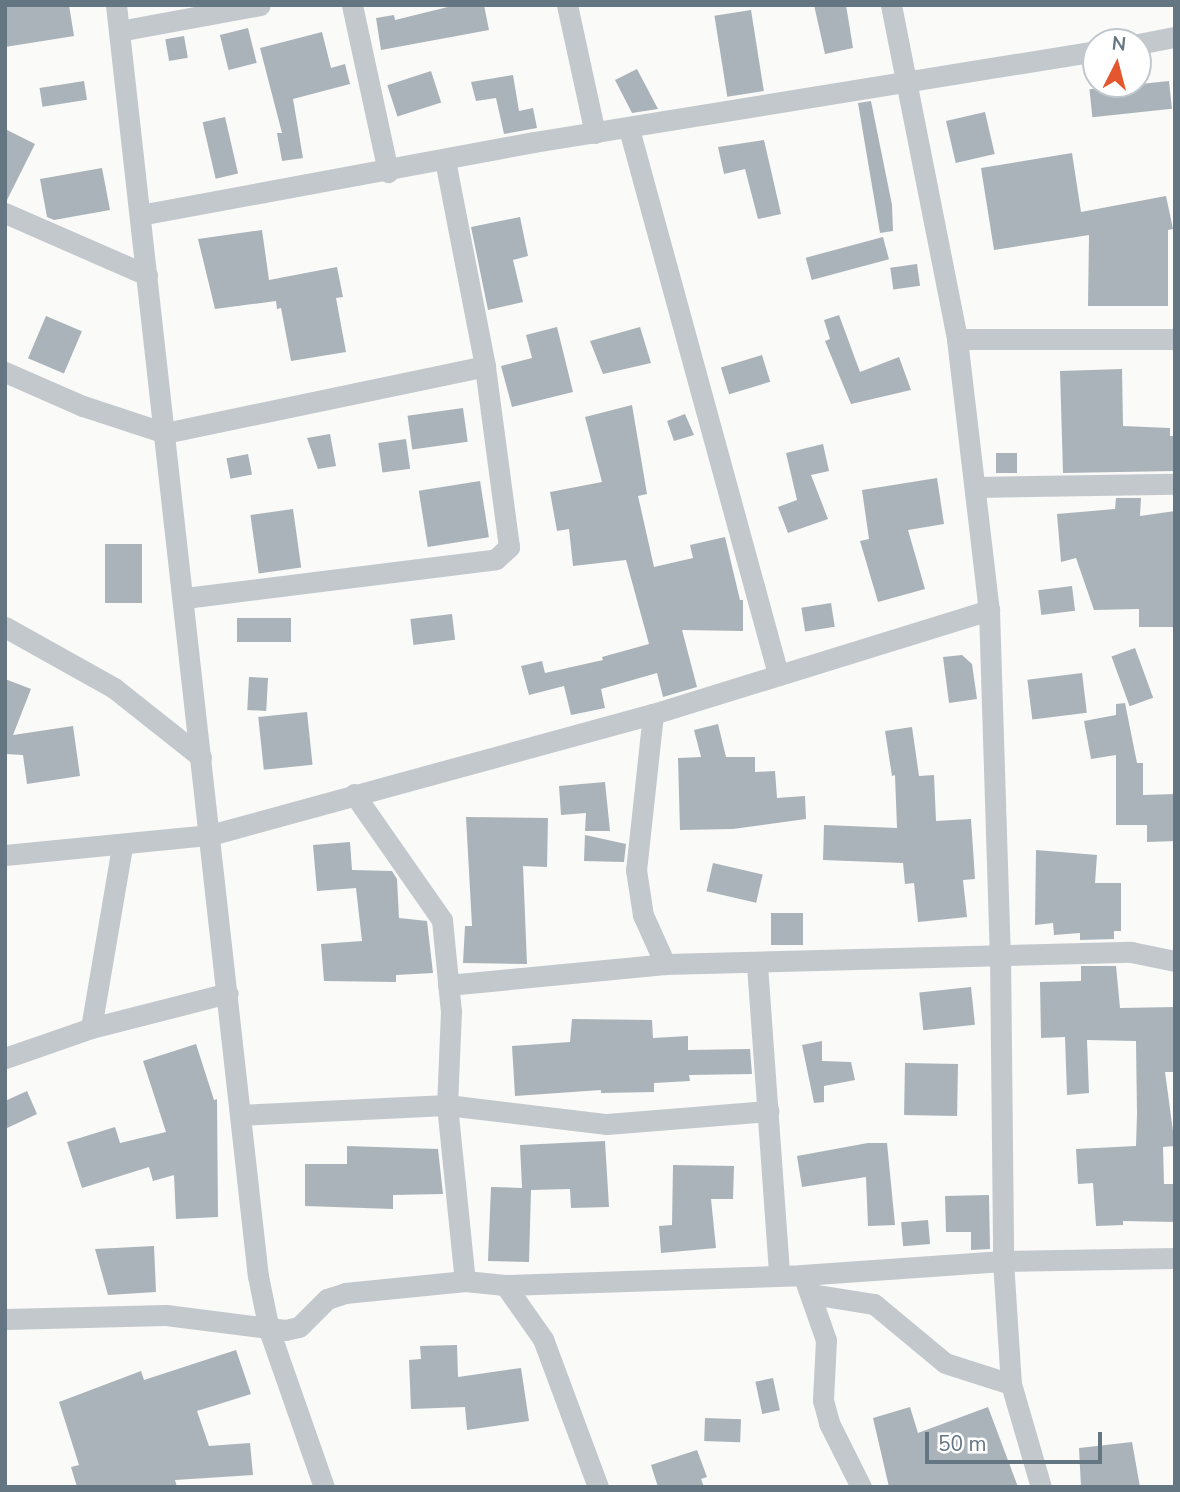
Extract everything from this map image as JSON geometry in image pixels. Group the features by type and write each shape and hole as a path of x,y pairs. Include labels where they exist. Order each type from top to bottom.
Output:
{"street":[{"path":"116,5 185,598 258,1276 269,1330 317,1484"},
{"path":"119,31 260,5"},
{"path":"352,5 387,172"},
{"path":"567,5 594,133"},
{"path":"891,5 957,338 989,610 1000,953 1003,1261 1011,1384 1041,1487"},
{"path":"1152,41 1175,37"},
{"path":"140,215 594,133 1082,53"},
{"path":"629,129 778,674"},
{"path":"185,598 504,554 510,541 485,366 445,160"},
{"path":"5,213 147,275"},
{"path":"957,338 1175,338"},
{"path":"5,372 83,406 165,433 485,366"},
{"path":"975,487 1175,484"},
{"path":"5,855 122,847 210,835 653,714 989,610"},
{"path":"5,628 114,688 201,757"},
{"path":"653,714 636,870 643,915 665,964"},
{"path":"354,794 442,920 452,1011 447,1104 465,1282"},
{"path":"91,1028 122,847"},
{"path":"448,985 665,964 757,965 1000,953 1130,952 1175,961"},
{"path":"757,965 779,1275"},
{"path":"5,1058 91,1028 228,993"},
{"path":"240,1115 447,1104 607,1124 768,1111"},
{"path":"806,1284 1003,1261 1175,1258"},
{"path":"5,1319 166,1315 206,1317 269,1330 299,1327 320,1304 345,1293 465,1282 505,1285 779,1275 874,1304 945,1363 1011,1384"},
{"path":"806,1284 826,1340 823,1401 861,1487"},
{"path":"505,1285 543,1339 598,1487"}],"building":[{"path":"5,5 69,5 74,36 5,47"},
{"path":"456,5 484,5 489,30 381,50 376,18 394,15 395,20"},
{"path":"814,5 846,5 853,48 825,54"},
{"path":"751,10 764,91 727,97 714,16"},
{"path":"248,28 257,63 229,70 220,35"},
{"path":"322,32 331,68 345,64 350,84 293,99 303,158 282,161 277,133 282,133 260,48"},
{"path":"184,36 188,58 169,61 165,39"},
{"path":"637,69 658,109 632,113 615,80"},
{"path":"431,71 441,102 397,117 387,85"},
{"path":"513,75 519,111 533,108 537,128 504,134 496,98 476,101 471,82"},
{"path":"84,81 87,100 43,107 40,88"},
{"path":"1169,81 1172,109 1092,117 1090,98 1152,98 1152,83"},
{"path":"871,101 892,205 893,231 880,233 858,103"},
{"path":"985,112 995,154 956,163 946,121"},
{"path":"225,117 238,174 216,179 203,122"},
{"path":"5,129 35,144 7,200 5,200"},
{"path":"764,140 781,214 758,219 745,169 724,174 718,147"},
{"path":"1072,153 1081,212 1166,196 1173,229 1168,230 1168,306 1088,306 1089,235 994,250 981,168"},
{"path":"102,168 110,210 54,220 47,217 40,179"},
{"path":"520,217 528,256 513,260 523,302 488,310 471,227"},
{"path":"262,230 269,280 337,267 343,297 336,298 346,352 291,361 281,308 277,309 276,301 215,309 198,239"},
{"path":"883,237 889,259 812,280 806,258"},
{"path":"917,264 920,286 893,290 890,268"},
{"path":"839,315 860,372 899,357 911,390 851,404 825,341 830,339 824,320"},
{"path":"46,316 82,331 64,374 28,358"},
{"path":"557,327 573,392 512,407 501,366 532,358 526,335"},
{"path":"640,327 651,363 603,374 590,341"},
{"path":"762,355 770,382 729,394 721,368"},
{"path":"1122,369 1123,426 1170,428 1170,436 1174,436 1175,471 1063,473 1060,371"},
{"path":"632,405 647,494 638,496 654,567 693,558 690,545 725,537 740,600 743,600 743,631 682,630 697,687 663,697 657,673 601,689 605,708 571,715 564,686 529,695 521,666 542,661 545,673 603,660 602,657 649,644 626,560 573,566 569,529 557,531 550,492 602,482 585,417"},
{"path":"463,408 468,442 412,449 408,416"},
{"path":"685,414 694,435 674,441 667,421"},
{"path":"330,434 336,466 318,469 307,438"},
{"path":"406,439 410,469 382,473 378,443"},
{"path":"823,444 829,471 811,475 828,519 788,533 778,507 797,500 786,453"},
{"path":"996,453 1017,453 1017,473 996,473"},
{"path":"248,454 252,475 230,479 226,458"},
{"path":"937,478 944,524 908,530 925,589 878,602 860,541 869,539 862,490"},
{"path":"480,481 489,537 428,547 419,491"},
{"path":"1116,498 1141,498 1140,516 1175,511 1175,627 1139,627 1139,609 1094,610 1076,558 1061,562 1057,514 1115,509"},
{"path":"293,509 301,567 259,573 250,515"},
{"path":"105,544 142,544 142,603 105,603"},
{"path":"1072,586 1075,611 1041,615 1038,590"},
{"path":"831,603 835,627 805,631 801,608"},
{"path":"452,614 455,640 413,645 410,619"},
{"path":"237,618 291,618 291,642 237,642"},
{"path":"1135,648 1153,698 1130,706 1112,657"},
{"path":"962,655 972,664 977,699 949,703 943,657"},
{"path":"1082,673 1087,713 1032,719 1027,680"},
{"path":"249,677 268,678 266,711 247,710"},
{"path":"5,679 31,689 13,735 73,726 80,776 27,784 23,755 5,754"},
{"path":"1125,703 1137,763 1143,763 1143,795 1175,794 1175,841 1147,842 1147,825 1116,825 1116,755 1091,759 1084,721 1116,715 1116,704"},
{"path":"307,712 313,765 264,770 258,717"},
{"path":"718,724 726,757 755,757 755,772 775,771 777,798 805,796 806,819 733,829 680,830 678,758 701,757 694,730"},
{"path":"912,727 919,776 934,775 936,821 971,819 975,879 963,880 967,917 918,922 914,883 905,884 903,863 823,860 824,825 897,828 895,775 892,776 885,731"},
{"path":"605,782 610,831 585,831 586,813 561,815 559,786"},
{"path":"466,817 548,818 547,867 523,866 527,964 463,963 465,926 472,926"},
{"path":"585,835 626,844 624,862 584,861"},
{"path":"350,842 352,870 392,871 397,879 399,918 427,921 433,973 396,975 396,982 324,981 321,944 362,941 356,888 317,891 313,845"},
{"path":"1036,850 1097,855 1095,883 1121,883 1121,931 1114,931 1114,939 1080,940 1080,933 1054,935 1053,923 1035,925"},
{"path":"713,863 763,874 756,903 706,891"},
{"path":"771,913 803,913 803,945 771,945"},
{"path":"1081,966 1116,966 1120,1008 1175,1007 1175,1072 1165,1072 1175,1146 1163,1147 1164,1184 1175,1184 1175,1222 1123,1221 1123,1225 1096,1226 1093,1183 1078,1184 1076,1149 1136,1146 1137,1114 1136,1041 1087,1040 1089,1093 1067,1095 1065,1037 1041,1038 1040,982 1081,981"},
{"path":"971,987 975,1025 923,1030 919,992"},
{"path":"572,1019 652,1020 653,1038 688,1036 688,1050 750,1049 752,1074 689,1075 690,1081 654,1083 654,1092 601,1093 601,1090 515,1096 512,1046 570,1042"},
{"path":"822,1041 822,1061 851,1062 855,1080 824,1086 824,1102 814,1103 802,1045"},
{"path":"196,1044 214,1100 217,1099 218,1217 176,1219 174,1175 153,1181 149,1167 82,1188 67,1142 115,1127 120,1143 166,1132 143,1061"},
{"path":"905,1063 958,1064 957,1116 904,1115"},
{"path":"27,1091 37,1114 5,1129 5,1101"},
{"path":"605,1141 609,1207 571,1208 570,1189 531,1190 529,1262 488,1261 491,1187 522,1188 520,1145"},
{"path":"868,1143 887,1143 895,1225 868,1226 866,1177 802,1187 797,1156"},
{"path":"347,1146 438,1149 443,1194 393,1195 393,1209 305,1206 305,1164 347,1164"},
{"path":"673,1165 734,1166 733,1199 711,1199 716,1248 661,1253 659,1226 672,1225"},
{"path":"989,1195 990,1249 971,1250 971,1232 946,1232 945,1196"},
{"path":"928,1220 930,1244 903,1246 901,1222"},
{"path":"154,1246 156,1292 108,1295 95,1249"},
{"path":"457,1345 458,1377 521,1368 529,1421 467,1430 465,1407 411,1409 409,1360 421,1359 420,1346"},
{"path":"236,1350 251,1394 197,1411 209,1446 250,1443 253,1475 175,1480 177,1487 77,1487 71,1467 79,1465 59,1402 141,1371 144,1380"},
{"path":"773,1378 780,1410 762,1414 755,1382"},
{"path":"910,1407 918,1433 988,1407 1018,1487 889,1487 873,1418"},
{"path":"705,1418 741,1419 740,1442 704,1441"},
{"path":"1132,1442 1140,1487 1081,1487 1079,1448"},
{"path":"697,1450 707,1477 701,1479 704,1487 658,1487 651,1465"}]}
